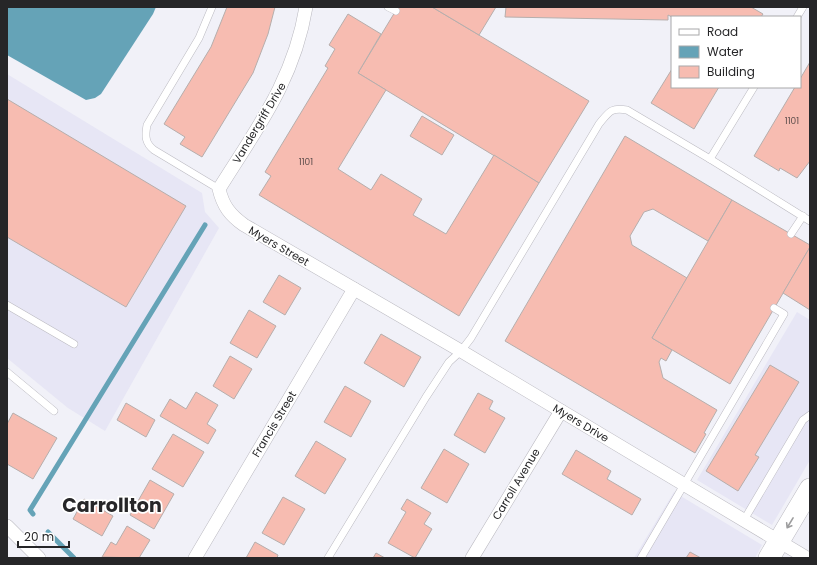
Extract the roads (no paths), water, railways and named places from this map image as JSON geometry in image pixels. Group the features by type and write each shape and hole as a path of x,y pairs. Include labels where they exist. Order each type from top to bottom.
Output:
{"main road":[{"path":"774,549 810,489"}],"street":[{"name":"Vandergriff Drive","path":"219,189 267,113 287,75 300,34 306,7"},
{"name":"Myers Street","path":"219,189 226,210 238,221 354,290"},
{"name":"Myers Drive","path":"354,290 461,351 744,520 774,549 807,558"},
{"name":"Francis Street","path":"195,558 354,290"},
{"name":"Carroll Avenue","path":"472,558 561,410"},
{"path":"7,526 39,558"}],"lane":[{"path":"212,7 199,38 146,125 145,135 148,145 154,150 219,189"},
{"path":"388,7 396,11"},
{"path":"798,16 803,7"},
{"path":"710,159 753,88"},
{"path":"328,558 426,397 449,362 461,351 599,124 610,111 618,109 627,110 810,221"},
{"path":"791,234 803,216"},
{"path":"7,306 74,344"},
{"path":"640,558 784,314 774,308"},
{"path":"7,372 54,411"},
{"path":"744,520 803,420 810,415"}],"water":[{"path":"7,7 156,7 153,14 101,94 95,98 86,100 7,55"}],"waterway":[{"path":"33,514 30,510 205,225"},
{"path":"48,532 74,558"}],"district":[{"name":"Carrollton","path":"112,505"}]}
